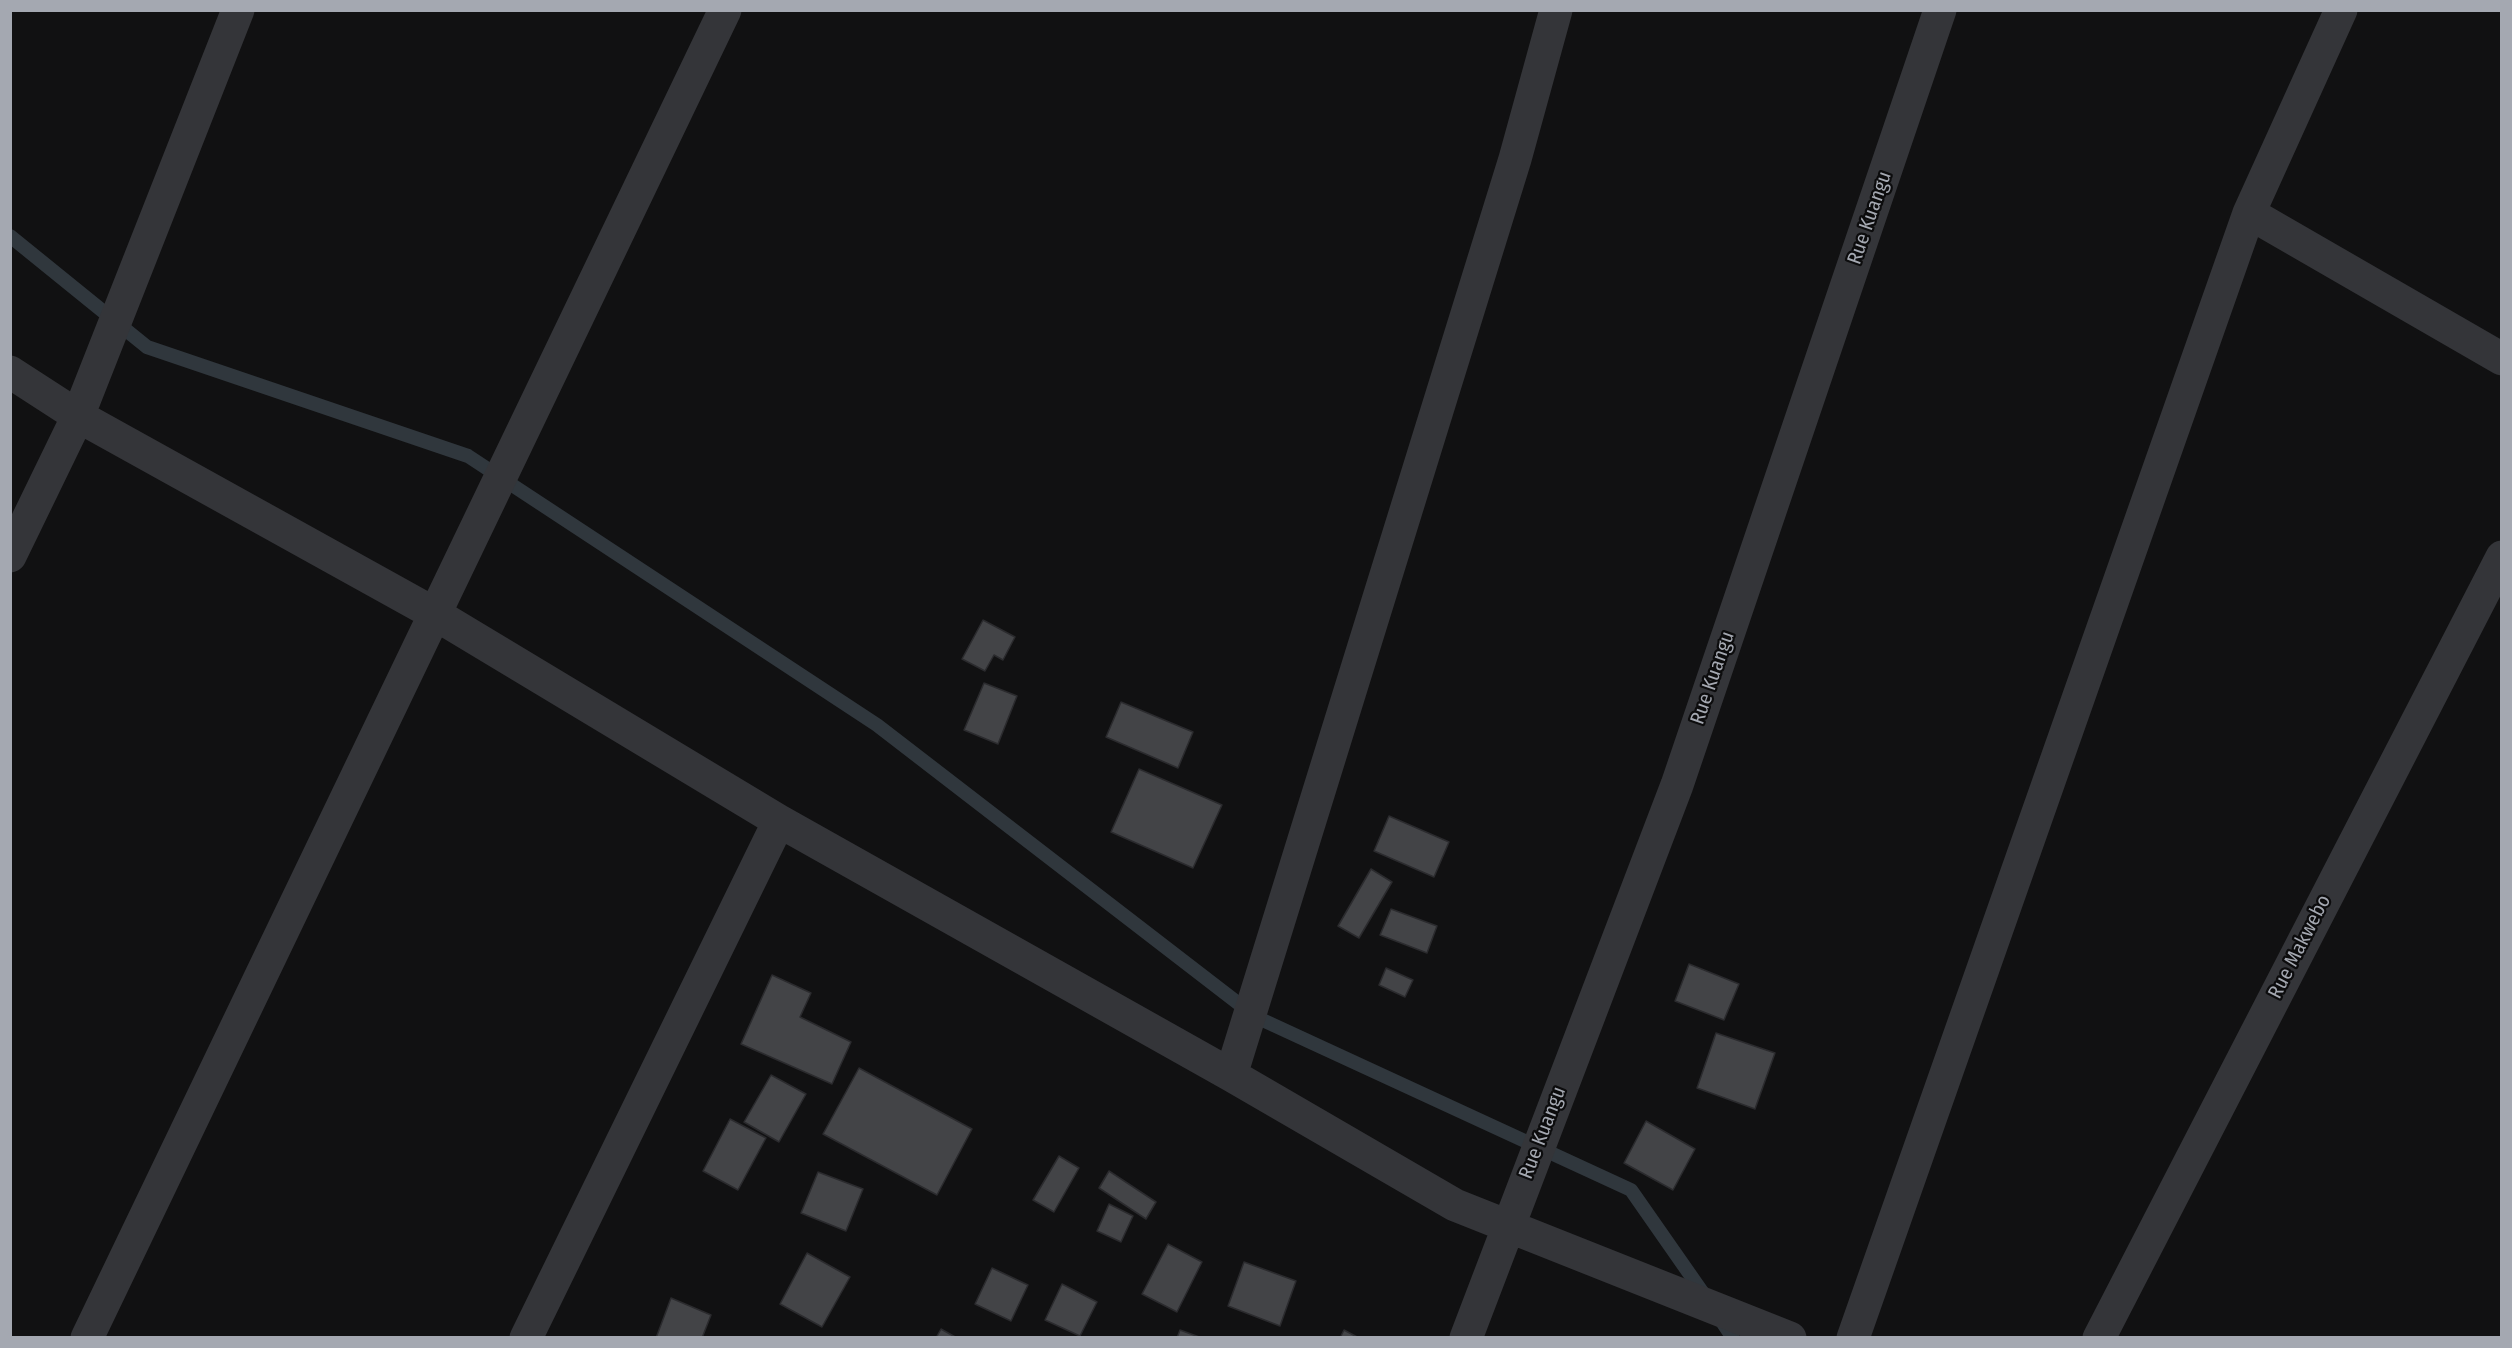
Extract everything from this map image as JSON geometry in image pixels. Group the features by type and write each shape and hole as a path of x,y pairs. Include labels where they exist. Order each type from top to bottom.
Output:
{"street":[{"path":"10,556 78,416 238,10"},
{"path":"87,1338 725,10"},
{"path":"1231,1075 1515,159 1557,10"},
{"name":"Rue Kuangu","path":"1466,1338 1677,785 1940,10"},
{"path":"1853,1338 2249,213 2341,10"},
{"path":"2249,213 2502,359"},
{"path":"10,372 78,416 435,614 779,821 1231,1075 1455,1205 1790,1338"},
{"name":"Rue Makwebo","path":"2099,1338 2502,557"},
{"path":"526,1338 779,821"}],"building":[{"path":"983,620 1015,637 1003,660 994,655 985,671 962,659"},
{"path":"984,683 1017,696 998,744 964,730"},
{"path":"1121,702 1193,732 1178,768 1106,737"},
{"path":"1139,769 1222,805 1193,868 1111,832"},
{"path":"1389,816 1449,842 1434,877 1374,851"},
{"path":"1371,869 1392,882 1359,938 1338,926"},
{"path":"1391,909 1437,926 1427,953 1380,935"},
{"path":"1689,964 1739,984 1724,1020 1675,1001"},
{"path":"1386,968 1413,980 1405,997 1379,985"},
{"path":"772,975 811,993 800,1017 851,1042 832,1084 741,1044"},
{"path":"1716,1033 1775,1053 1755,1109 1697,1088"},
{"path":"859,1068 972,1129 937,1195 823,1134"},
{"path":"771,1075 806,1094 779,1142 744,1122"},
{"path":"730,1119 766,1138 738,1190 703,1171"},
{"path":"1646,1121 1695,1149 1673,1190 1624,1163"},
{"path":"1059,1156 1079,1168 1054,1212 1033,1200"},
{"path":"1109,1171 1156,1202 1146,1219 1099,1188"},
{"path":"818,1172 863,1189 846,1231 801,1213"},
{"path":"1109,1204 1133,1216 1121,1242 1097,1231"},
{"path":"1168,1244 1202,1262 1177,1312 1142,1294"},
{"path":"807,1253 850,1277 822,1327 780,1304"},
{"path":"1244,1262 1296,1281 1280,1326 1228,1306"},
{"path":"992,1268 1028,1285 1011,1321 975,1304"},
{"path":"1062,1284 1097,1302 1080,1336 1045,1320"},
{"path":"671,1298 711,1315 702,1338 656,1338"},
{"path":"941,1329 957,1338 936,1338"},
{"path":"1180,1330 1202,1338 1177,1338"},
{"path":"1344,1330 1359,1338 1340,1338"}],"waterway":[{"path":"10,236 147,347 468,456 877,725 1256,1017 1631,1190 1705,1296"},
{"path":"1719,1317 1733,1338"}]}
